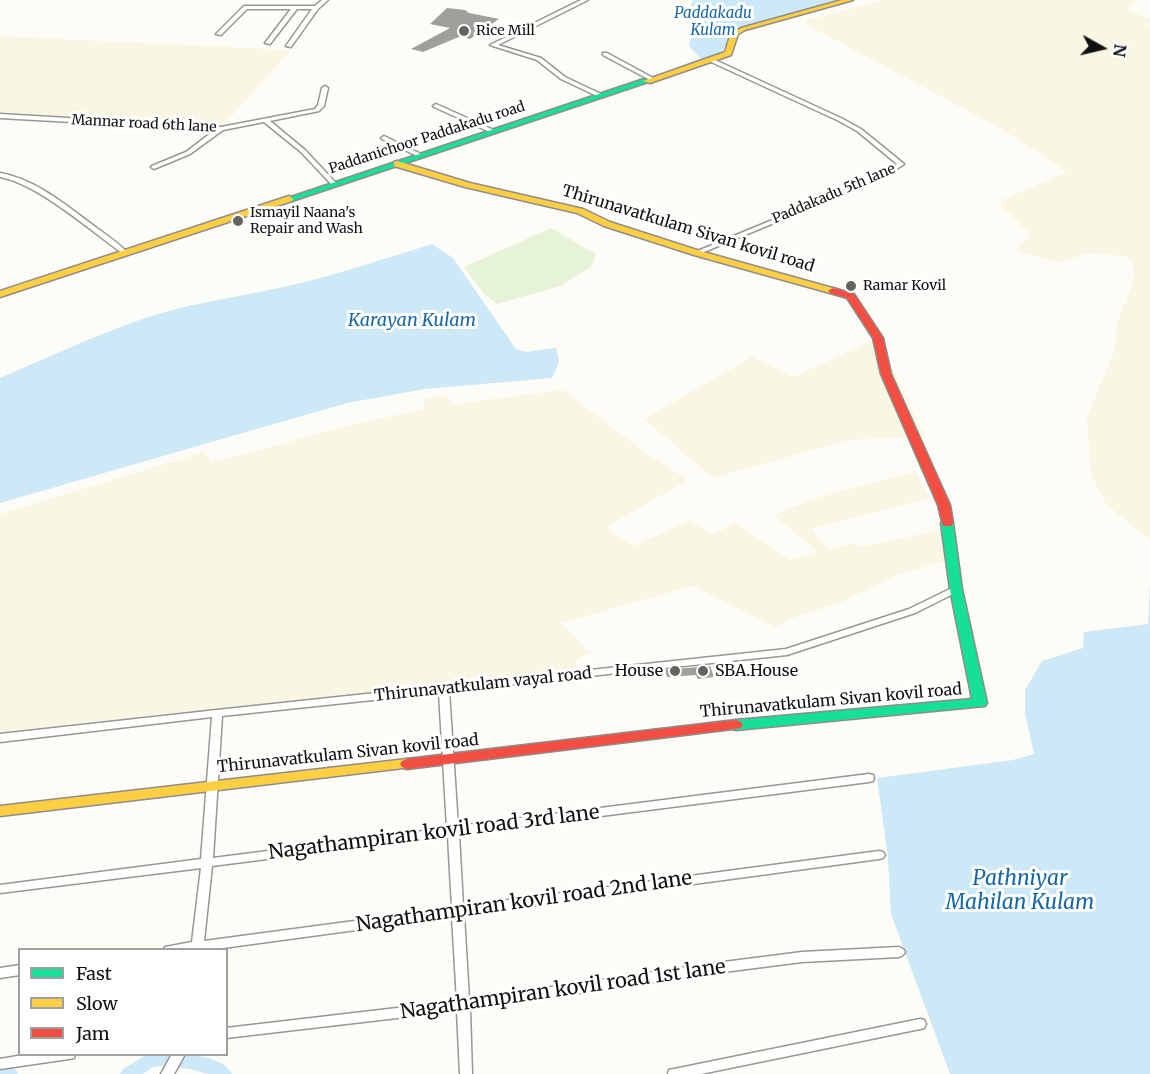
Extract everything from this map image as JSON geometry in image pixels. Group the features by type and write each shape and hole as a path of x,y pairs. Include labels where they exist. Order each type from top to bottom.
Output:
{"street":[{"path":"289,45 316,8 325,0"},
{"path":"585,0 493,45 539,59 562,78 601,96"},
{"name":"Paddanichoor Paddakadu road","path":"0,294 711,60 728,53 735,33 743,29 850,0"},
{"path":"219,34 246,7 316,8"},
{"path":"268,43 295,8"},
{"path":"605,54 652,79"},
{"name":"Paddakadu 5th lane","path":"697,253 881,177 901,164 859,130 841,120 711,60"},
{"name":"Mannar road 6th lane","path":"4,116 221,129 317,110 321,106 325,88"},
{"path":"436,106 494,132"},
{"path":"0,124 4,116"},
{"path":"265,120 303,151 334,184"},
{"path":"154,167 188,153 221,129"},
{"path":"384,138 421,156"},
{"name":"Thirunavatkulam Sivan kovil road","path":"0,811 800,718 980,703 956,590 944,505 886,374 878,338 851,296 697,253 607,224 580,211 468,185 397,164"},
{"path":"0,175 15,176 33,187 124,252"},
{"name":"Thirunavatkulam vayal road","path":"0,738 788,652 912,611 956,590"},
{"path":"444,690 451,759 466,1074"},
{"path":"197,948 207,861 217,713"},
{"name":"Nagathampiran kovil road 3rd lane","path":"0,889 869,778"},
{"name":"Nagathampiran kovil road 2nd lane","path":"197,948 879,855"},
{"name":"Nagathampiran kovil road 1st lane","path":"228,1034 464,1005 802,957 899,952"},
{"path":"0,973 18,970"},
{"path":"674,1074 920,1024"},
{"path":"0,1064 55,1056"},
{"path":"167,1074 178,1056"}],"shaded area":[{"path":"884,0 1137,0 1127,10 1150,19 1150,24 1147,25 1150,26 1150,540 1106,504 1091,475 1087,417 1114,352 1118,321 1134,279 1133,262 1124,256 1088,253 1058,263 1016,250 1031,235 998,202 1067,172 1000,128 811,27 804,21"},
{"path":"0,36 291,50 220,129 0,117"},
{"path":"878,338 925,437 848,440 713,478 644,419 752,357 793,377"},
{"path":"563,390 642,450 688,480 606,527 634,546 689,521 713,534 735,523 790,560 818,551 773,515 813,499 916,471 929,498 812,529 829,550 851,543 860,547 941,530 946,561 899,574 837,604 799,615 775,627 693,586 561,623 590,652 575,661 580,672 0,736 0,514 204,452 211,463 350,425 425,409 422,399 445,395 453,404"}],"green space":[{"path":"551,228 596,254 591,267 560,286 497,304 483,293 464,267"}],"water":[{"name":"Paddakadu Kulam","path":"693,0 841,0 737,29 721,53 702,60 689,46 692,31 688,23 688,16"},
{"name":"Karayan Kulam","path":"432,244 453,258 516,349 525,352 556,348 559,362 552,378 425,389 347,403 0,503 0,378 92,338 148,317 305,282"},
{"name":"Pathniyar Mahilan Kulam","path":"1150,583 1150,1074 950,1074 891,914 888,858 877,778 1013,760 1034,754 1025,714 1025,690 1042,661 1083,648 1084,632 1148,624"}],"building":[{"name":"Rice Mill","path":"447,8 499,19 470,39 461,36 423,52 411,49 450,28 430,24"},
{"path":"710,666 714,677 698,679 696,675 667,677 665,670"}],"waterway":[{"path":"129,1074 148,1062 161,1059 200,1064 223,1074"},
{"path":"0,1067 9,1074"}],"traffic: fast":[{"path":"289,199 647,81"},
{"path":"736,725 980,703 956,589 947,523"}],"traffic: slow":[{"path":"647,81 728,53 735,33 743,29 850,0"},
{"path":"397,164 468,185 580,211 607,224 697,253 833,291"},
{"path":"0,294 289,199"},
{"path":"0,811 407,764"}],"traffic: jam":[{"path":"833,291 851,296 878,338 886,374 944,505 947,523"},
{"path":"407,764 736,725"}],"place":[{"name":"Rice Mill","path":"464,31"},
{"name":"Ismayil Naana's Repair and Wash","path":"238,221"},
{"name":"Ramar Kovil","path":"851,286"},
{"name":"House","path":"675,671"},
{"name":"SBA.House","path":"703,671"}]}
